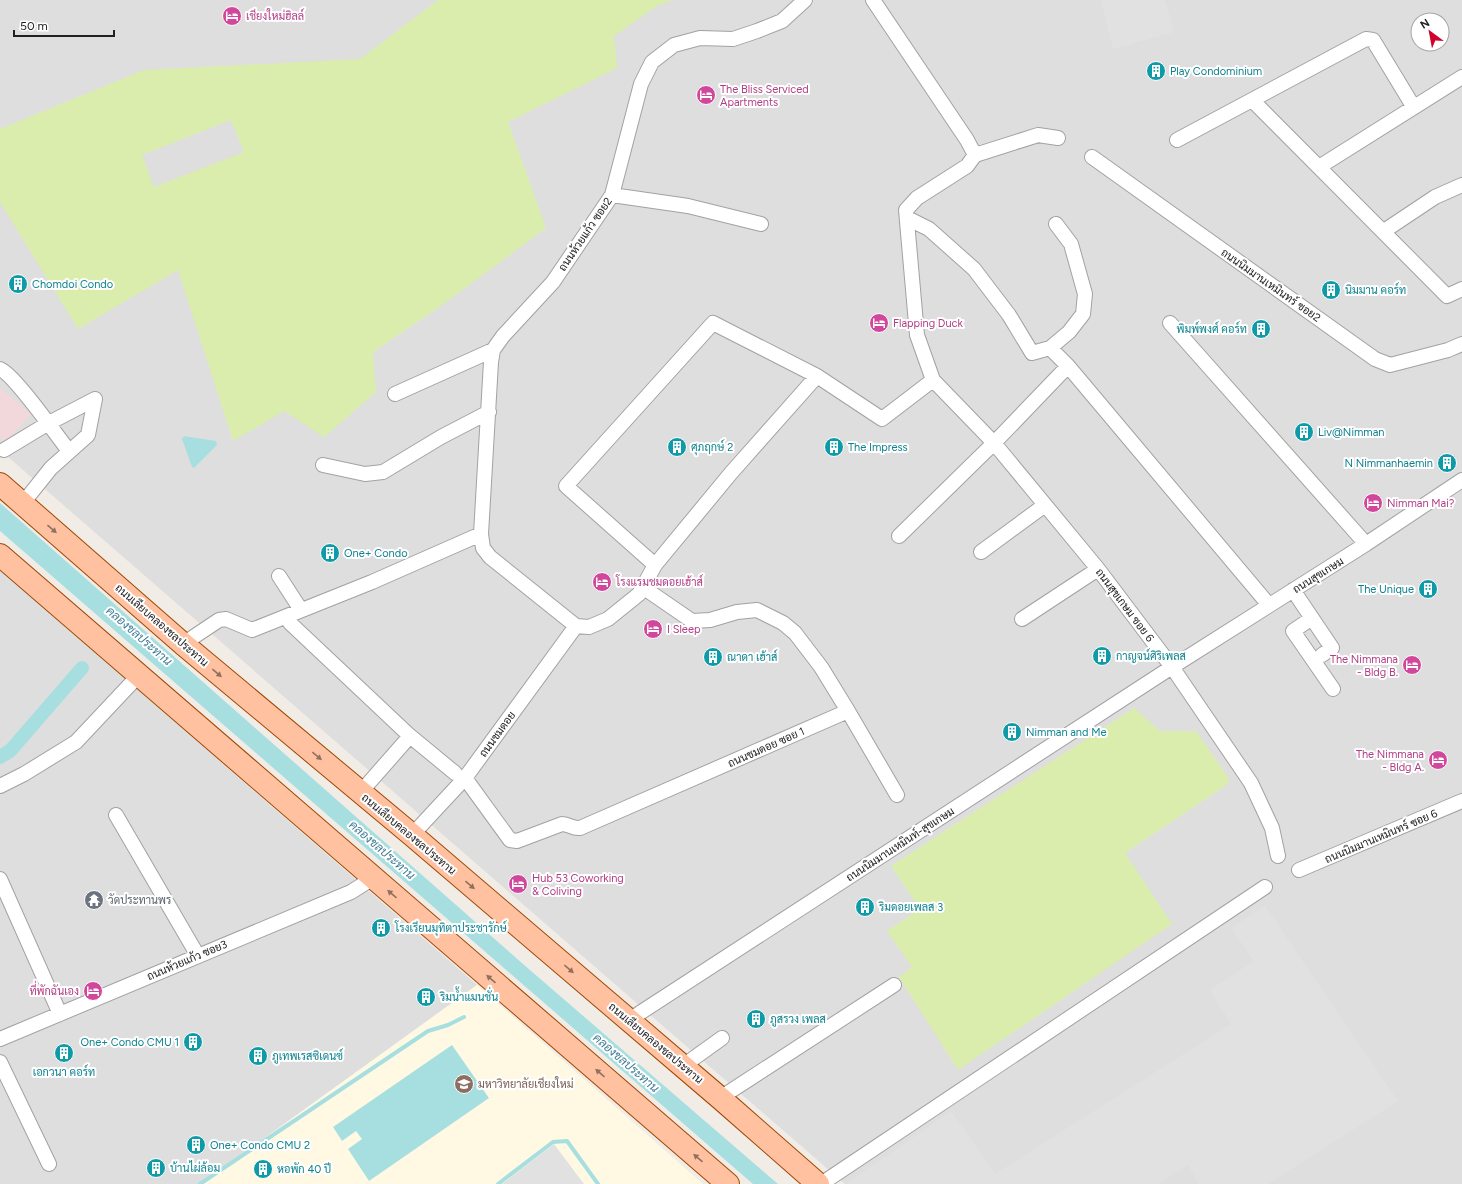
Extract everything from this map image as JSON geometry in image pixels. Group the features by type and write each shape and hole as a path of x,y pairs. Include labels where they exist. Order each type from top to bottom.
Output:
{"main road":[{"name":"ถนนเลียบคลองชลประทาน","path":"0,484 183,644 412,835 819,1184"},
{"path":"0,554 728,1184"}],"street":[{"name":"ถนนห้วยแก้ว ซอย2","path":"481,534 491,362 493,350 502,336 553,282 612,195 641,84 652,62 674,46 700,38 733,39 757,31 782,20 805,0"},
{"path":"873,0 967,140 975,155"},
{"path":"1177,140 1366,38 1373,40 1413,106"},
{"path":"1319,167 1413,106 1462,77"},
{"path":"1252,100 1447,296 1462,290"},
{"path":"655,565 566,486 713,323 817,376 882,419 933,380 917,335 906,210 917,198 967,166 975,155 1038,134 1058,138"},
{"name":"ถนนนิมมานเหมินทร์ ซอย2","path":"1092,157 1375,359 1390,365 1448,350 1462,344"},
{"path":"1384,231 1435,197 1462,185"},
{"path":"612,195 688,206 761,224"},
{"path":"907,218 929,229 974,269 1009,315 1032,353 1050,348 1069,332 1083,314 1085,294 1071,244 1056,224"},
{"path":"1170,323 1366,544"},
{"path":"1050,348 1068,366 1269,605"},
{"path":"395,394 493,350"},
{"path":"900,536 994,443 1068,366"},
{"path":"0,368 5,370 17,384 69,451"},
{"path":"183,644 219,620 226,619 252,630 372,582 481,534 483,548 490,557 576,626 589,627 608,619 639,594 644,588 655,565 731,473 817,376"},
{"name":"ถนนสุขเกษม ซอย 6","path":"933,380 994,443 1046,505 1098,569 1172,668 1251,783 1272,828 1278,856"},
{"path":"4,450 47,424 95,399 88,435 69,451 37,483 23,503"},
{"path":"323,465 365,474 383,472 442,437 489,412"},
{"name":"ถนนสุขเกษม","path":"1172,668 1366,544 1462,480"},
{"path":"981,552 1046,505"},
{"path":"1022,619 1098,569"},
{"path":"280,576 301,610"},
{"path":"644,588 692,620 710,620 737,612 757,610 783,623 795,633 821,667 897,795"},
{"path":"1293,590 1332,648 1322,655"},
{"path":"1312,618 1293,631 1332,689"},
{"name":"ถนนชมดอย ซอย 1","path":"290,623 410,736 460,776 510,840 517,842 562,824 566,824 574,828 580,828 848,711"},
{"name":"ถนนชมดอย","path":"412,835 460,776 576,626"},
{"name":"ถนนนิมมานเหมินท์-สุขเกษม","path":"629,1020 1172,668"},
{"path":"0,786 24,774 76,742 139,675"},
{"path":"360,792 410,736"},
{"name":"ถนนนิมมานเหมินทร์ ซอย 6","path":"1299,870 1462,801"},
{"path":"116,815 198,956"},
{"name":"ถนนห้วยแก้ว ซอย3","path":"0,1039 351,892 373,878"},
{"path":"0,879 60,1014"},
{"path":"819,1184 1265,887"},
{"path":"720,1098 894,985"},
{"path":"683,1066 722,1038"},
{"path":"0,1062 49,1164"}],"shaded area":[{"path":"0,0 1462,0 1462,1184 845,1184 0,450"},
{"path":"1101,0 1165,0 1174,32 1113,49"},
{"path":"0,388 31,414 6,442 0,437"},
{"path":"0,570 477,985 201,1184 0,1184"},
{"path":"1265,906 1398,1101 1268,1184 1199,1184 1188,1165 1158,1184 846,1184 951,1111 995,1174 1231,1024 1210,990 1254,961 1231,928"},
{"name":"มหาวิทยาลัยเชียงใหม่","path":"477,985 703,1184 201,1184"},
{"path":"554,1144 584,1184 502,1184"}],"green space":[{"path":"438,0 673,0 657,6 614,36 617,68 508,122 546,228 438,308 373,352 376,392 324,437 284,411 233,441 178,270 78,329 0,202 0,129 144,70 360,59","holes":["231,120 244,152 154,187 142,155"]},
{"path":"1134,708 1160,731 1196,731 1230,780 1225,786 1125,853 1172,924 958,1070 899,977 912,967 887,931 920,909 891,866"}],"water":[{"path":"184,436 216,441 217,445 194,468 192,467 182,439"},
{"name":"คลองชลประทาน","path":"0,503 523,964 778,1184 753,1184 0,531"},
{"path":"452,1045 489,1098 369,1181 348,1149 362,1139 356,1131 342,1141 333,1127"}],"waterway":[{"path":"0,757 10,751 82,668"},
{"path":"200,1184 428,1031 448,1025 464,1017"},
{"path":"498,1184 553,1142 567,1141 598,1184"}],"place":[{"name":"เชียงใหม่ฮิลล์","path":"232,16"},
{"name":"Play Condominium","path":"1156,71"},
{"name":"The Bliss Serviced Apartments","path":"706,95"},
{"name":"Chomdoi Condo","path":"18,284"},
{"name":"นิมมาน คอร์ท","path":"1331,290"},
{"name":"Flapping Duck","path":"879,323"},
{"name":"พิมพ์พงศ์ คอร์ท","path":"1261,329"},
{"name":"Liv@Nimman","path":"1304,432"},
{"name":"ศุภฤกษ์ 2","path":"677,447"},
{"name":"The Impress","path":"834,447"},
{"name":"N Nimmanhaemin","path":"1447,463"},
{"name":"Nimman Mai?","path":"1373,503"},
{"name":"One+ Condo","path":"330,553"},
{"name":"โรงแรมชมดอยเฮ้าส์","path":"602,582"},
{"name":"The Unique","path":"1428,589"},
{"name":"I Sleep","path":"653,629"},
{"name":"กาญจน์ศิริเพลส","path":"1102,656"},
{"name":"ณาดา เฮ้าส์","path":"713,657"},
{"name":"The Nimmana - Bldg B.","path":"1412,665"},
{"name":"Nimman and Me","path":"1012,732"},
{"name":"The Nimmana - Bldg A.","path":"1438,760"},
{"name":"Hub 53 Coworking & Coliving","path":"518,884"},
{"name":"วัดประทานพร","path":"94,900"},
{"name":"ริมดอยเพลส 3","path":"865,907"},
{"name":"โรงเรียนมุทิตาประชารักษ์","path":"381,928"},
{"name":"ที่พักฉันเอง","path":"93,991"},
{"name":"ริมน้ำแมนชั่น","path":"426,997"},
{"name":"ภูสรวง เพลส","path":"756,1019"},
{"name":"One+ Condo CMU 1","path":"193,1042"},
{"name":"เอกวนา คอร์ท","path":"64,1053"},
{"name":"ภูเทพเรสซิเดนซ์","path":"258,1056"},
{"name":"มหาวิทยาลัยเชียงใหม่","path":"464,1084"},
{"name":"One+ Condo CMU 2","path":"196,1145"},
{"name":"บ้านไผ่ล้อม","path":"156,1168"},
{"name":"หอพัก 40 ปี","path":"263,1169"}]}
